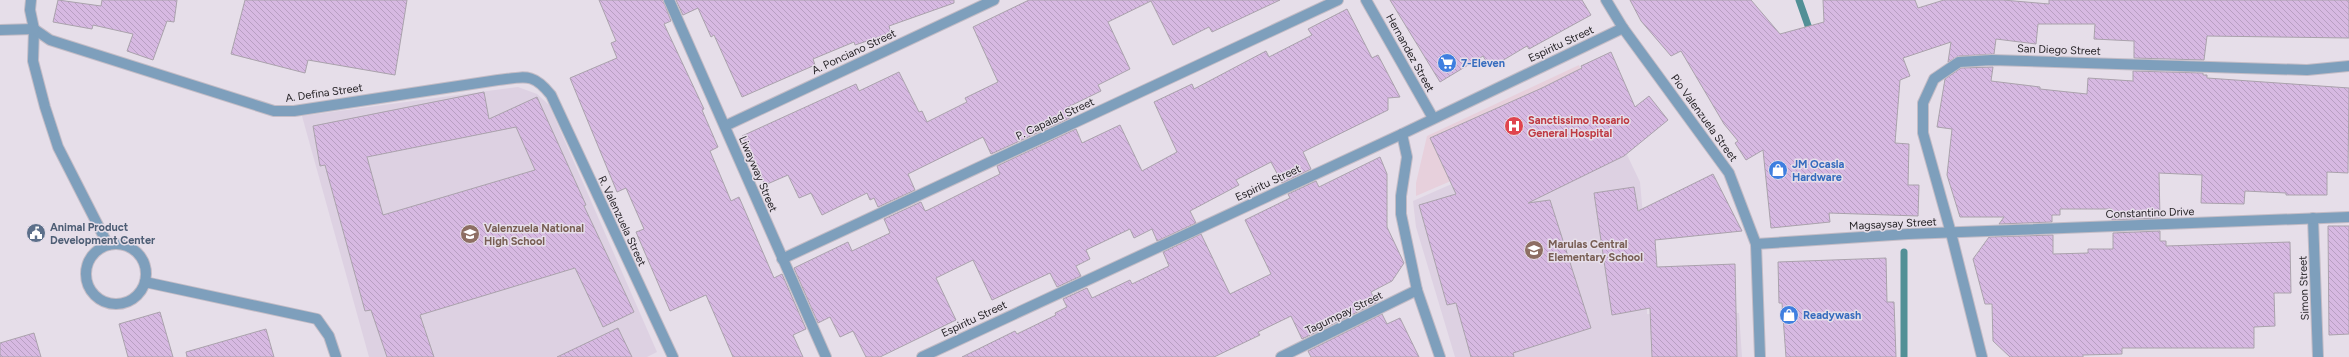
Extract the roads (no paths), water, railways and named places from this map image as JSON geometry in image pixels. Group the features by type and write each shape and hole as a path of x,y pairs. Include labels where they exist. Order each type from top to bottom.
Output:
{"street":[{"path":"31,0 30,10 34,29 32,61 58,147 108,245"},
{"name":"Liwayway Street","path":"668,0 826,357"},
{"name":"A. Ponciano Street","path":"725,126 994,0"},
{"name":"P. Capalad Street","path":"782,259 1338,0"},
{"name":"Hernandez Street","path":"1366,0 1433,118"},
{"name":"Pio Valenzuela Street","path":"1606,0 1623,28 1729,173 1756,244 1760,357"},
{"name":"Espiritu Street","path":"922,357 1402,134 1623,28"},
{"path":"0,30 34,29"},
{"name":"A. Defina Street","path":"34,29 50,40 274,111 294,111 524,77 540,81 551,95"},
{"name":"San Diego Street","path":"1951,233 1922,133 1923,103 1934,79 1959,62 1992,60 2307,70 2349,66"},
{"name":"R. Valenzuela Street","path":"551,95 673,357"},
{"path":"1402,134 1408,156 1401,196 1401,214 1417,290 1440,357"},
{"name":"Constantino Drive","path":"1951,233 2349,217"},
{"name":"Simon Street","path":"2313,218 2318,357"},
{"name":"Magsaysay Street","path":"1756,244 1908,234 1951,233 1982,357"},
{"path":"119,244 129,247 138,253 143,261 145,282 140,292 133,299 123,303 113,304 103,301 94,295 86,276 87,266 92,256 99,249 108,245 119,244"},
{"path":"145,282 318,318 329,336 336,357"},
{"name":"Tagumpay Street","path":"1281,357 1417,290"}],"waterway":[{"path":"1799,0 1811,34"},
{"path":"1904,252 1904,357"}],"place":[{"name":"7-Eleven","path":"1447,63"},
{"name":"Sanctissimo Rosario General Hospital","path":"1514,126"},
{"name":"JM Ocasla Hardware","path":"1778,170"},
{"name":"Animal Product Development Center","path":"36,233"},
{"name":"Valenzuela National High School","path":"470,234"},
{"name":"Marulas Central Elementary School","path":"1534,250"},
{"name":"Readywash","path":"1789,315"}]}
